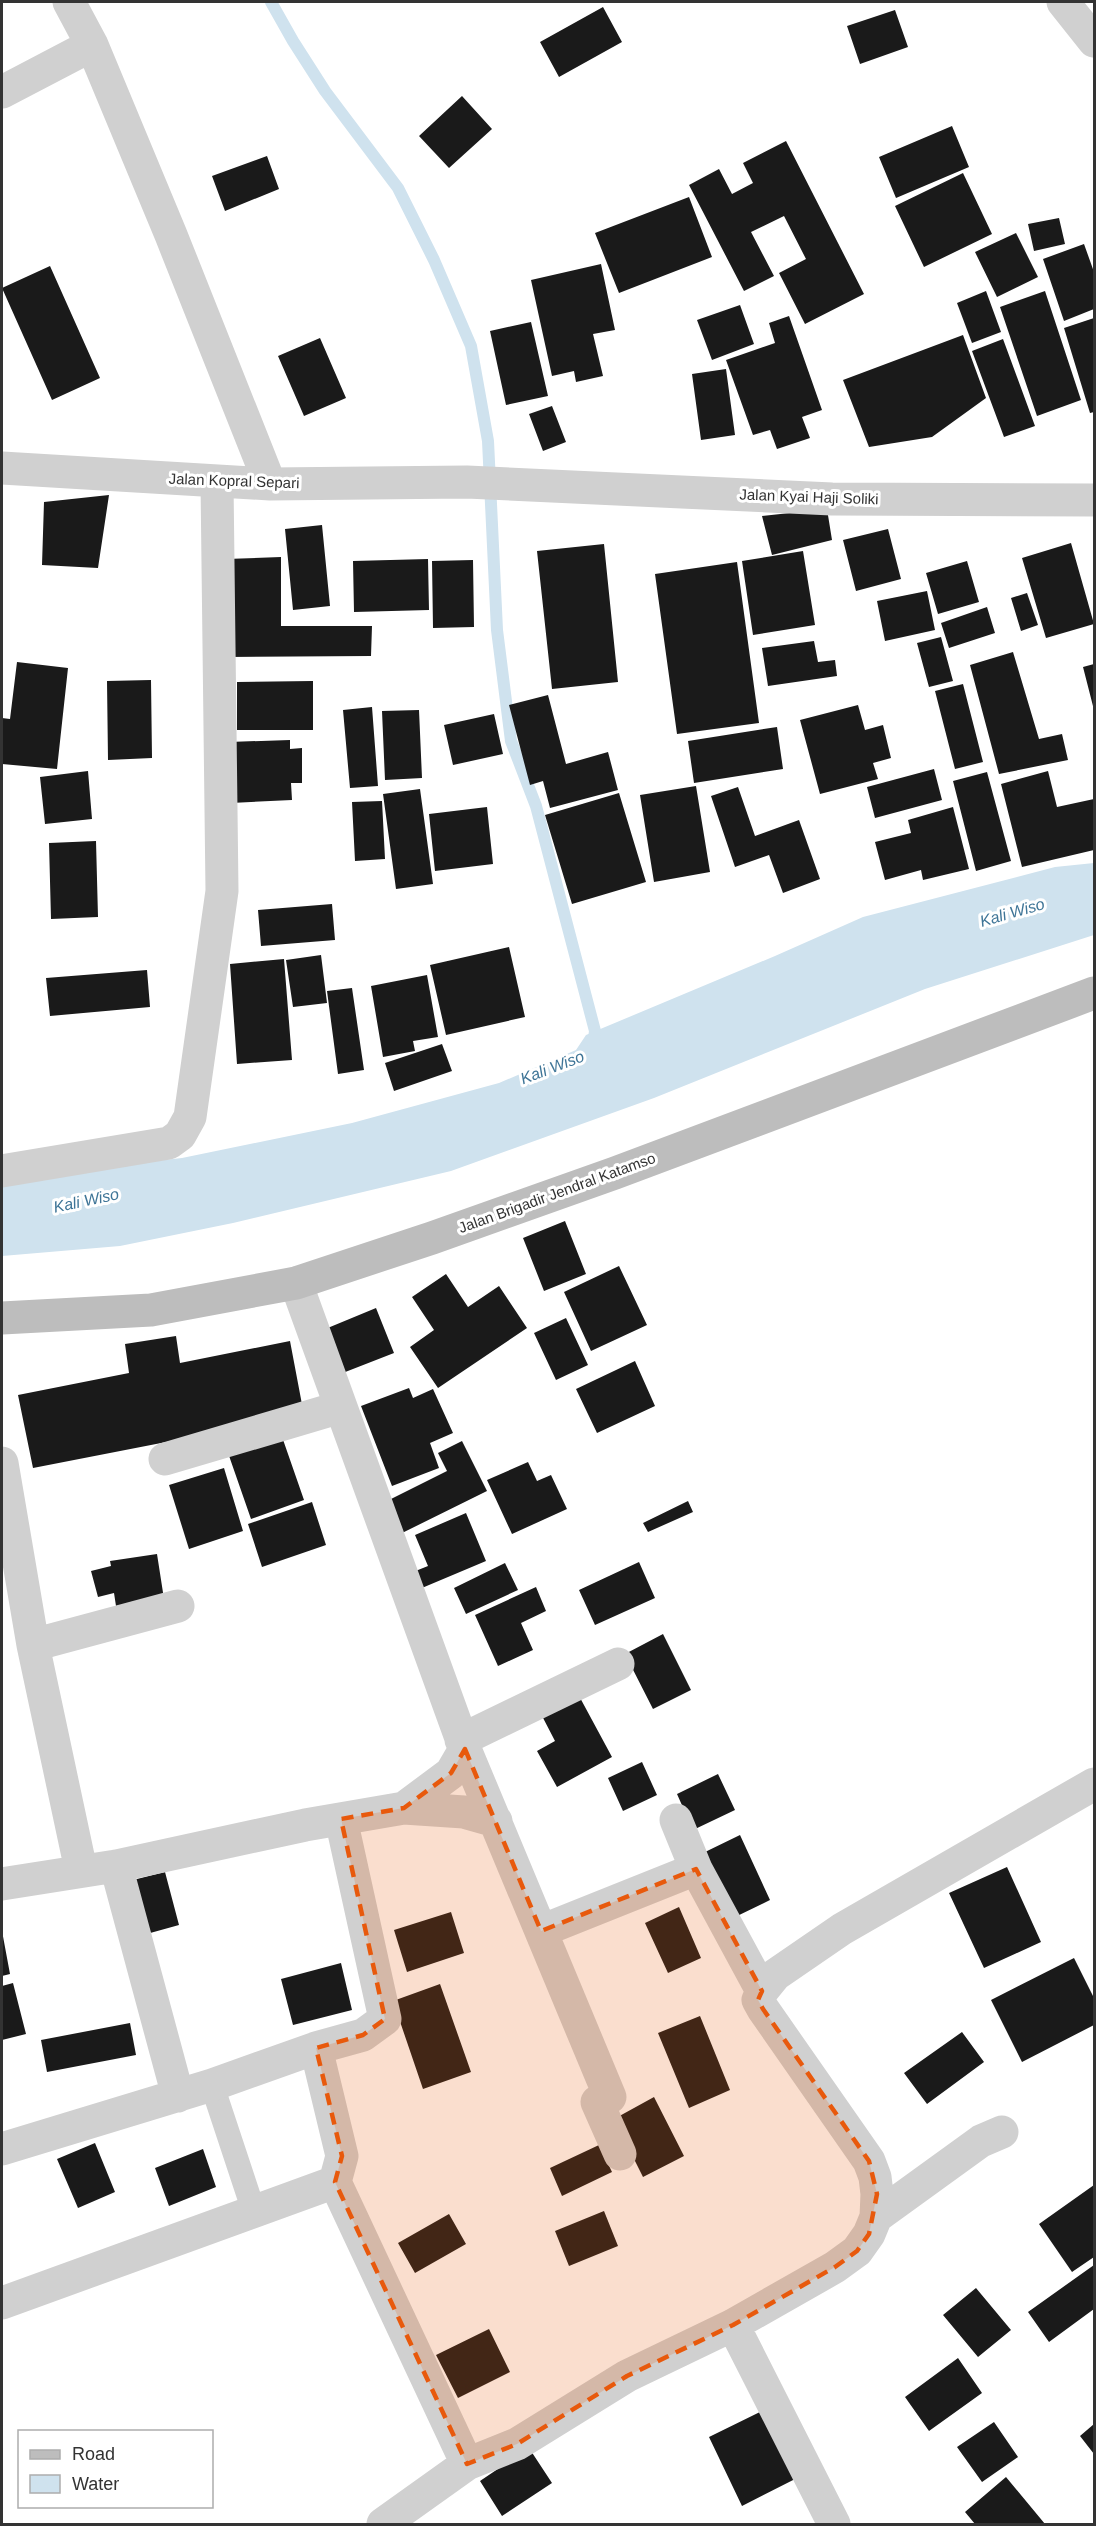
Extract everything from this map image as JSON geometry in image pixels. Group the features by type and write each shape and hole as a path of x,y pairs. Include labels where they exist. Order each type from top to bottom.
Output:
{"street":[{"path":"69,2 92,45 270,483"},
{"path":"1063,2 1095,40"},
{"path":"2,92 92,45"},
{"name":"Jalan Kopral Separi","path":"2,468 217,482 467,482 524,485"},
{"path":"2,1171 169,1143 180,1135 190,1117 222,891 217,482"},
{"name":"Jalan Kyai Haji Soliki","path":"524,485 832,499 1095,500"},
{"name":"Jalan Brigadir Jendral Katamso","path":"2,1318 151,1310 296,1283 615,1173 1095,993"},
{"path":"296,1283 463,1744 610,2097 597,2102 620,2154"},
{"path":"165,1459 341,1407"},
{"path":"2,1463 33,1645 81,1870"},
{"path":"33,1645 178,1606"},
{"path":"404,1809 451,1773 463,1744 618,1664"},
{"path":"383,2524 467,2464 517,2444 627,2376 734,2325 856,2252 869,2234 876,2217 878,2194 875,2177 869,2161 763,2009 758,2000 762,1991 775,1975 794,1960 842,1929 1095,1784"},
{"path":"2,1884 116,1866 305,1825 404,1809 464,1812 496,1821"},
{"path":"2,2149 178,2096 316,2048 363,2035 385,2019 341,1819"},
{"path":"676,1821 696,1869 762,1991"},
{"path":"116,1866 178,2096"},
{"path":"542,1931 696,1869"},
{"path":"316,2048 342,2156 335,2182 467,2464"},
{"path":"876,2217 981,2141 1002,2132"},
{"path":"2,2303 335,2182"},
{"path":"734,2325 834,2524"}],"lane":[{"path":"212,2085 254,2212"}],"highlighted area":[{"path":"465,1749 541,1931 696,1869 762,1991 758,2000 763,2009 869,2161 877,2194 869,2234 857,2251 835,2267 733,2325 627,2376 517,2444 467,2464 335,2182 342,2156 316,2048 363,2035 385,2019 341,1819 404,1808 451,1773"}],"water":[{"name":"Kali Wiso","path":"1094,863 1094,935 925,989 654,1098 451,1171 233,1223 120,1246 2,1256 2,1178 182,1158 352,1123 499,1083 576,1050 586,1035 863,917 1055,867"}],"building":[{"path":"603,7 622,42 559,77 540,42"},
{"path":"895,10 908,47 860,64 847,26"},
{"path":"462,96 492,129 449,168 419,136"},
{"path":"952,126 969,167 896,198 879,157"},
{"path":"786,141 864,294 805,324 779,273 806,259 784,216 751,232 774,276 744,291 689,185 719,169 732,194 753,183 743,163"},
{"path":"267,156 279,189 225,211 212,176"},
{"path":"963,173 992,234 924,267 895,206"},
{"path":"689,197 712,257 619,293 595,233"},
{"path":"1059,218 1065,244 1034,251 1028,224"},
{"path":"1016,233 1038,277 997,297 975,252"},
{"path":"1084,244 1094,272 1094,309 1064,321 1043,259"},
{"path":"601,264 615,330 593,334 603,376 576,382 574,371 552,376 531,280"},
{"path":"50,266 100,378 52,400 2,288"},
{"path":"986,291 1001,332 972,343 957,303"},
{"path":"1045,291 1081,400 1037,416 1000,307"},
{"path":"740,305 754,344 712,360 697,320"},
{"path":"789,316 822,410 802,417 810,438 777,449 770,430 753,435 726,360 775,343 769,323"},
{"path":"1094,318 1094,412 1090,413 1064,328"},
{"path":"531,322 548,396 506,405 490,331"},
{"path":"963,335 986,398 932,437 869,447 843,380"},
{"path":"320,338 346,398 304,416 278,356"},
{"path":"1003,339 1035,426 1004,437 972,351"},
{"path":"726,369 735,435 701,440 692,374"},
{"path":"552,406 566,442 543,451 529,414"},
{"path":"109,495 98,568 42,565 44,502"},
{"path":"827,509 832,540 772,555 762,516"},
{"path":"322,525 330,606 293,610 285,529"},
{"path":"888,529 901,579 856,591 843,540"},
{"path":"1071,543 1094,624 1046,638 1022,558"},
{"path":"604,544 618,682 552,689 537,551"},
{"path":"803,551 815,625 753,635 742,561"},
{"path":"281,557 281,626 372,626 371,656 227,657 226,559"},
{"path":"428,559 429,610 354,612 353,561"},
{"path":"473,560 474,627 433,628 432,561"},
{"path":"967,561 979,602 938,614 926,573"},
{"path":"737,562 759,723 677,734 655,574"},
{"path":"927,591 935,630 885,641 877,601"},
{"path":"1027,593 1038,625 1021,631 1011,598"},
{"path":"987,607 995,633 949,648 941,623"},
{"path":"941,637 953,681 929,687 917,643"},
{"path":"814,641 818,662 835,660 837,676 768,686 762,648"},
{"path":"1013,652 1039,739 1062,734 1068,760 999,774 970,665"},
{"path":"17,662 68,668 57,769 2,764 2,718 10,719"},
{"path":"1094,664 1094,710 1083,667"},
{"path":"151,680 152,758 108,760 107,681"},
{"path":"313,681 313,730 237,730 237,682"},
{"path":"963,684 983,762 955,769 935,691"},
{"path":"548,695 566,764 608,752 618,790 550,808 543,781 530,785 509,705"},
{"path":"858,705 865,730 883,725 891,758 873,763 878,779 820,794 800,720"},
{"path":"372,707 378,786 350,788 343,710"},
{"path":"419,710 422,778 385,780 382,711"},
{"path":"494,714 503,754 453,765 444,725"},
{"path":"777,727 783,769 694,783 688,741"},
{"path":"290,740 290,749 302,748 302,783 291,783 292,800 231,803 229,742"},
{"path":"934,769 942,800 875,818 867,787"},
{"path":"88,771 92,819 45,824 40,777"},
{"path":"1048,771 1057,807 1094,799 1094,850 1022,867 1001,784"},
{"path":"987,772 1011,861 976,871 953,781"},
{"path":"696,786 710,872 654,882 640,795"},
{"path":"738,787 755,836 799,820 820,879 783,893 769,855 735,867 711,796"},
{"path":"420,789 433,884 396,889 383,794"},
{"path":"619,793 646,882 572,904 545,815"},
{"path":"382,801 385,859 355,861 352,802"},
{"path":"487,807 493,864 435,871 429,814"},
{"path":"953,807 969,869 923,880 921,870 885,880 875,842 911,833 908,820"},
{"path":"96,841 98,917 51,919 49,843"},
{"path":"332,904 335,940 261,946 258,910"},
{"path":"509,947 525,1017 446,1035 430,965"},
{"path":"321,955 327,1003 293,1007 286,960"},
{"path":"284,959 292,1060 237,1064 230,964"},
{"path":"147,970 150,1007 50,1016 46,978"},
{"path":"427,975 438,1037 413,1041 415,1051 383,1057 371,986"},
{"path":"352,988 364,1070 338,1074 327,991"},
{"path":"442,1044 452,1071 394,1091 385,1063"},
{"path":"565,1221 586,1274 544,1291 523,1238"},
{"path":"619,1266 647,1325 591,1351 564,1292"},
{"path":"446,1274 468,1307 499,1286 527,1328 438,1388 410,1347 434,1330 412,1297"},
{"path":"376,1308 394,1353 335,1376 318,1332"},
{"path":"566,1318 588,1365 556,1380 534,1333"},
{"path":"176,1336 180,1363 290,1341 304,1415 33,1468 18,1395 129,1373 125,1344"},
{"path":"635,1361 655,1406 597,1433 576,1389"},
{"path":"409,1388 413,1398 433,1389 453,1433 430,1443 439,1468 392,1486 361,1406"},
{"path":"280,1431 304,1500 251,1519 227,1450"},
{"path":"462,1441 487,1491 394,1537 379,1505 447,1471 438,1453"},
{"path":"528,1462 537,1481 551,1475 567,1509 512,1534 487,1480"},
{"path":"224,1468 243,1531 189,1549 169,1485"},
{"path":"688,1501 693,1512 648,1532 643,1523"},
{"path":"312,1502 326,1545 262,1567 248,1524"},
{"path":"466,1513 486,1561 410,1593 403,1576 428,1566 415,1535"},
{"path":"157,1554 164,1599 116,1606 114,1593 98,1597 91,1571 111,1566 110,1561"},
{"path":"639,1562 655,1598 595,1625 579,1590"},
{"path":"505,1563 518,1590 466,1614 454,1588"},
{"path":"536,1587 546,1611 521,1623 533,1650 498,1666 475,1615"},
{"path":"663,1634 691,1690 653,1709 625,1654"},
{"path":"578,1694 612,1757 557,1787 537,1751 555,1741 541,1714"},
{"path":"642,1762 657,1795 623,1811 608,1778"},
{"path":"718,1774 735,1810 693,1830 677,1794"},
{"path":"740,1835 770,1900 733,1918 703,1853"},
{"path":"1007,1867 1041,1942 984,1968 949,1893"},
{"path":"165,1872 179,1925 143,1935 129,1881"},
{"path":"679,1907 701,1958 668,1973 645,1923"},
{"path":"451,1912 464,1953 407,1972 394,1930"},
{"path":"2,1931 10,1974 2,1976"},
{"path":"1074,1958 1094,1998 1094,2025 1022,2062 991,2000"},
{"path":"341,1963 352,2010 293,2025 281,1979"},
{"path":"13,1983 26,2034 2,2040 2,1986"},
{"path":"440,1984 471,2072 423,2089 393,2001"},
{"path":"700,2016 730,2090 689,2108 658,2033"},
{"path":"130,2023 136,2055 47,2072 41,2040"},
{"path":"962,2032 984,2062 927,2104 904,2073"},
{"path":"654,2097 684,2156 643,2177 614,2119"},
{"path":"95,2143 115,2192 78,2208 57,2159"},
{"path":"599,2145 612,2172 562,2196 550,2168"},
{"path":"203,2149 216,2187 169,2206 155,2168"},
{"path":"1094,2185 1094,2257 1072,2272 1039,2224"},
{"path":"604,2211 618,2246 569,2266 555,2231"},
{"path":"449,2214 466,2244 415,2273 398,2243"},
{"path":"1094,2265 1094,2309 1049,2342 1028,2312"},
{"path":"976,2288 1011,2330 978,2357 943,2315"},
{"path":"489,2329 510,2372 458,2398 436,2355"},
{"path":"958,2358 982,2393 929,2431 905,2397"},
{"path":"772,2406 805,2474 742,2506 709,2437"},
{"path":"994,2422 1018,2457 982,2482 957,2447"},
{"path":"1094,2424 1094,2454 1080,2436"},
{"path":"529,2448 552,2483 502,2516 480,2481"},
{"path":"1006,2477 1045,2524 975,2524 965,2512"}],"waterway":[{"path":"271,2 325,91 398,188 434,260 471,346 488,441 497,630 511,741 536,806 595,1031 593,1046"}]}
